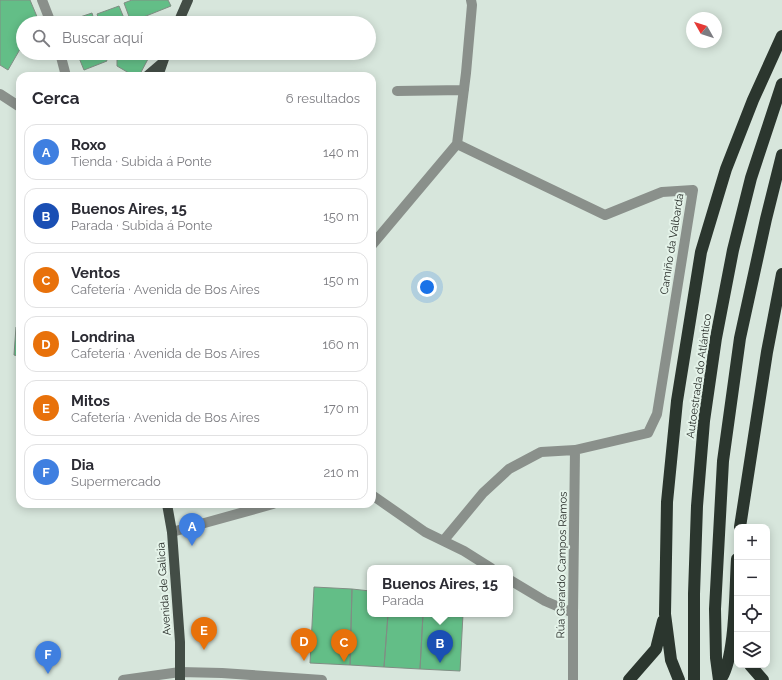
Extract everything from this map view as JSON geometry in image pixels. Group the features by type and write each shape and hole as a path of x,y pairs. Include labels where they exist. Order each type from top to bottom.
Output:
{"highway":[{"path":"679,680 671,660 665,614 668,502 677,401 701,252 726,169 753,100 782,36"},
{"name":"Autoestrada do Atlántico","path":"694,680 694,594 697,506 704,421 716,338 733,250 751,178 782,84"},
{"path":"719,680 716,658 715,609 723,461 740,338 766,219 782,156"},
{"path":"740,524 767,352 782,274"},
{"path":"735,596 737,560"},
{"path":"629,680 656,649 665,614"},
{"path":"719,680 729,657 734,619"},
{"path":"752,668 762,680"}],"main road":[{"path":"180,16 184,5 188,0"},
{"path":"159,72 163,60"},
{"path":"152,72 161,64"},
{"name":"Avenida de Galicia","path":"168,508 172,532 180,642 180,676"}],"street":[{"path":"42,0 48,16"},
{"path":"376,240 457,144 474,2"},
{"path":"62,60 65,72"},
{"path":"397,91 464,90"},
{"path":"0,94 16,104"},
{"name":"Camiño da Valbarda","path":"457,144 604,215 662,192 693,190 657,414 648,433 575,450"},
{"path":"444,540 483,493 509,469 541,452 575,450"},
{"name":"Rúa Gerardo Campos Ramos","path":"573,680 575,450"},
{"path":"376,498 425,532 464,550 486,565"},
{"path":"172,532 259,508"},
{"path":"513,582 545,601 573,613"},
{"path":"122,680 222,673 322,680"}],"building":[{"path":"0,0 30,0 37,16 16,16 16,56 8,70 0,65"},
{"path":"132,0 168,0 171,6 146,16 129,16 124,3"},
{"path":"119,6 123,16 98,16 97,14"},
{"path":"92,13 93,16 83,16"},
{"path":"80,60 107,60 107,61 84,70"},
{"path":"117,60 147,60 141,72 127,72 117,66"},
{"path":"16,327 16,356 14,355"},
{"path":"314,587 352,589 350,665 310,663"},
{"path":"352,589 367,591 367,617 388,617 384,667 350,665"},
{"path":"388,617 423,617 420,669 384,667"},
{"path":"423,617 463,617 460,671 420,669"}],"place":[{"name":"Roxo","path":"192,546"},
{"name":"Mitos","path":"204,650"},
{"name":"Londrina","path":"304,661"},
{"name":"Ventos","path":"344,662"},
{"name":"Buenos Aires, 15","path":"440,663"},
{"name":"Dia","path":"48,674"}]}
